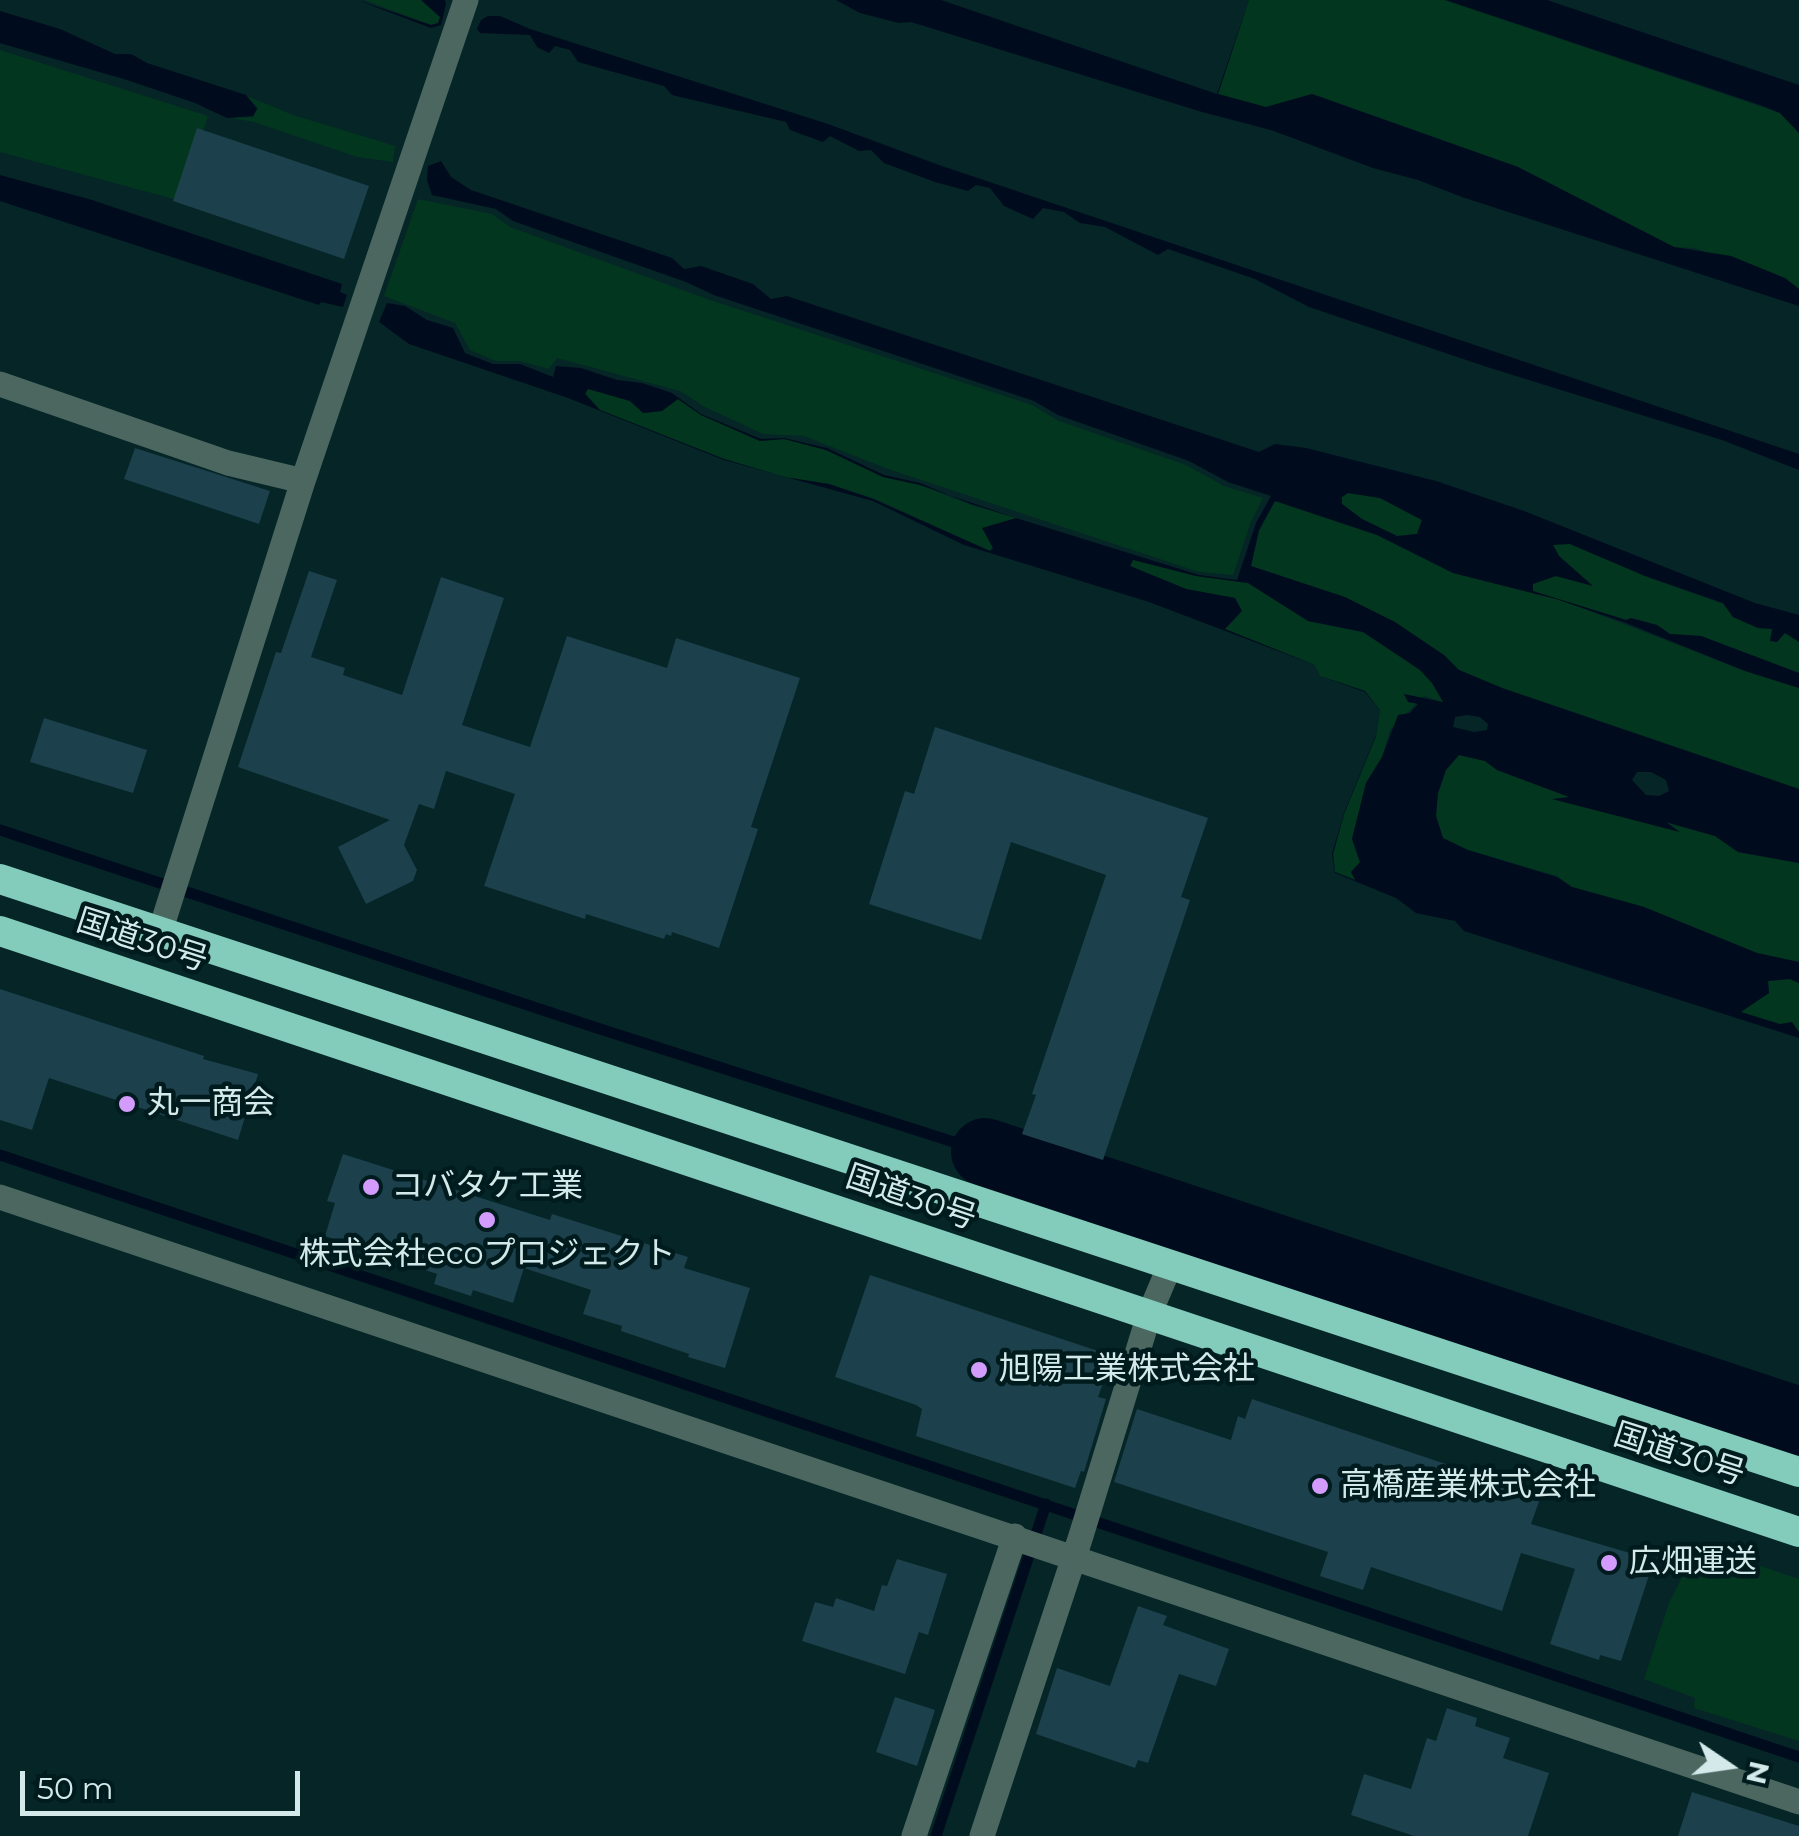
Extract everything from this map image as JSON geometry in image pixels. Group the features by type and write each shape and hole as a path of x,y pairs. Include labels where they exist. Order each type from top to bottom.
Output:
{"highway":[{"name":"国道30号","path":"0,878 164,921 1799,1472"},
{"name":"国道30号","path":"0,931 1799,1532"}],"street":[{"path":"164,921 303,481 466,0"},
{"path":"0,384 228,463 303,481"},
{"path":"0,1197 1021,1538 1071,1547 1799,1802"},
{"path":"982,1836 1071,1547 1091,1503 1149,1315 1171,1263"},
{"path":"914,1836 1021,1538"}],"green space":[{"path":"364,0 421,0 440,17 438,23 431,25"},
{"path":"1249,0 1445,0 1780,113 1799,133 1799,289 1785,278 1694,248 1674,247 1518,167 1312,94 1266,107 1218,94"},
{"path":"0,50 208,116 181,201 0,152"},
{"path":"247,96 293,115 395,146 393,162 357,157 231,118 253,117 258,108"},
{"path":"418,199 492,214 510,227 710,300 1032,405 1059,421 1186,465 1224,486 1263,498 1233,575 1199,572 888,469 804,436 763,434 680,391 557,358 549,369 520,361 496,361 470,350 455,323 384,296"},
{"path":"588,388 630,401 644,413 662,411 677,399 701,415 760,441 784,439 826,450 883,477 920,485 1017,518 990,551 873,498 724,459 600,410 585,393"},
{"path":"1348,493 1380,498 1422,520 1417,534 1397,536 1362,519 1342,504 1342,497"},
{"path":"1275,501 1377,535 1453,573 1548,597 1532,591 1533,583 1555,576 1590,585 1559,556 1552,544 1570,544 1723,604 1733,617 1758,628 1773,629 1770,640 1785,633 1792,636 1799,642 1799,673 1701,636 1670,634 1657,625 1567,602 1799,688 1799,789 1502,688 1459,670 1444,655 1286,578 1251,566 1259,531"},
{"path":"1133,559 1196,576 1248,583 1308,621 1363,632 1420,670 1432,683 1445,703 1424,696 1390,730 1382,757 1366,783 1352,839 1360,863 1357,881 1335,872 1333,854 1344,814 1376,736 1380,710 1365,691 1320,676 1315,665 1224,629 1235,598 1186,589 1130,566"},
{"path":"1459,755 1485,761 1497,770 1571,797 1557,800 1676,831 1660,821 1715,836 1738,852 1799,863 1799,962 1757,953 1644,907 1572,887 1557,876 1443,839 1436,816 1438,793 1446,770"},
{"path":"1790,979 1799,983 1799,1032 1740,1012 1769,993 1768,981"},
{"path":"1698,1545 1799,1579 1799,1741 1694,1708 1695,1698 1644,1679 1669,1603"}],"water":[{"path":"357,0 431,25 438,23 440,17 421,0 445,0 446,4 441,25 431,28"},
{"path":"836,0 941,0 1217,94 1249,0 1218,94 1266,107 1312,94 1518,167 1674,247 1731,256 1785,278 1799,289 1799,306 1373,168 1271,130 911,22 899,23 860,13"},
{"path":"1445,0 1547,0 1799,85 1799,133 1780,113 1760,105"},
{"path":"0,11 60,29 115,54 131,54 147,63 246,95 257,109 253,116 227,118 127,80 0,43"},
{"path":"500,16 828,124 939,165 1799,454 1799,470 1722,440 1309,307 1255,279 1168,249 1158,255 1105,227 1080,223 1064,212 1043,208 1033,219 1004,206 990,188 976,185 968,191 935,182 884,163 871,150 859,151 830,136 823,142 790,130 786,122 672,95 664,86 578,62 570,50 555,46 549,53 537,47 530,35 480,33 477,29 481,20"},
{"path":"441,161 451,177 471,190 672,258 684,269 701,266 753,284 771,299 787,296 1259,452 1275,444 1306,448 1436,481 1524,511 1755,603 1799,615 1799,642 1785,633 1777,642 1770,641 1772,629 1758,628 1733,617 1723,603 1570,544 1553,545 1559,556 1593,586 1556,576 1533,584 1533,591 1626,620 1657,625 1670,634 1701,636 1799,673 1799,688 1556,599 1453,573 1377,535 1275,501 1259,530 1251,566 1345,597 1395,622 1459,670 1502,688 1799,789 1799,863 1738,852 1715,836 1666,822 1680,832 1552,799 1569,797 1497,770 1485,761 1459,755 1446,770 1436,816 1443,838 1468,850 1557,877 1572,887 1644,907 1757,953 1799,962 1799,983 1790,979 1768,981 1769,993 1741,1012 1780,1024 1792,1022 1799,1038 1464,931 1455,921 1416,913 1396,898 1335,873 1332,854 1344,813 1376,735 1380,711 1376,736 1344,814 1333,854 1335,872 1355,880 1351,872 1360,862 1352,839 1366,783 1382,757 1398,715 1410,713 1418,704 1408,702 1404,694 1443,702 1420,670 1363,632 1308,621 1248,583 1196,576 1133,560 1130,566 1186,589 1235,598 1242,611 1225,629 1315,665 1149,602 964,545 873,501 787,477 829,484 873,499 990,551 993,548 982,528 1016,518 1199,575 1237,580 1256,523 1271,496 1228,482 1189,461 1058,415 1034,401 714,295 513,221 496,209 432,195 428,166","holes":["1348,493 1380,498 1422,520 1417,534 1397,536 1362,519 1342,504 1342,497","1467,715 1480,717 1488,724 1487,730 1474,732 1453,727 1455,717","1637,772 1651,772 1666,780 1669,791 1659,796 1646,795 1632,780"]},
{"path":"0,175 92,200 342,284 340,292 347,295 343,307 321,302 319,305 0,201"},
{"path":"387,303 405,306 427,320 453,328 465,353 493,364 520,364 553,377 556,366 581,368 617,380 642,383 672,393 701,414 761,439 784,438 827,448 884,475 949,495 883,477 826,450 784,439 760,441 701,415 678,399 662,411 643,413 630,401 588,389 585,394 600,410 724,459 774,474 724,460 568,398 409,344 379,322"}],"building":[{"path":"197,128 369,186 344,259 173,201"},
{"path":"135,448 270,491 259,524 124,479"},
{"path":"309,571 337,580 311,657 345,668 343,675 402,695 441,577 504,598 462,725 530,747 567,636 667,668 676,638 800,678 751,827 758,829 719,948 672,932 664,939 586,914 585,919 484,886 515,794 446,771 434,809 419,804 404,845 417,870 413,881 366,904 338,847 390,820 238,767 276,652 281,653"},
{"path":"44,718 147,750 133,793 30,762"},
{"path":"935,727 1208,818 1181,897 1190,900 1103,1160 1022,1134 1106,875 1011,842 981,940 869,904 905,791 914,794"},
{"path":"0,989 258,1074 238,1140 49,1078 32,1130 0,1120"},
{"path":"343,1154 550,1220 552,1214 688,1257 684,1268 750,1288 725,1368 583,1314 591,1290 524,1268 513,1303 473,1290 471,1296 434,1284 437,1274 325,1236 335,1203 327,1201"},
{"path":"870,1275 1113,1356 1098,1397 1106,1399 1084,1472 1081,1471 1075,1488 916,1436 922,1409 835,1377"},
{"path":"1252,1399 1541,1496 1531,1524 1654,1560 1621,1661 1600,1655 1599,1660 1550,1644 1575,1569 1521,1553 1502,1611 1371,1567 1363,1590 1320,1576 1328,1552 1114,1482 1137,1409 1231,1440 1238,1416 1245,1419"},
{"path":"897,1559 947,1574 928,1635 919,1632 905,1674 802,1641 815,1602 833,1607 836,1598 874,1611 882,1585 887,1586"},
{"path":"1138,1606 1167,1616 1163,1625 1229,1649 1216,1686 1179,1674 1148,1763 1138,1760 1135,1768 1036,1734 1057,1668 1110,1686"},
{"path":"895,1697 935,1710 917,1766 876,1752"},
{"path":"1447,1708 1477,1718 1475,1726 1510,1738 1503,1758 1549,1773 1528,1836 1414,1836 1351,1815 1364,1774 1411,1789 1427,1738 1436,1741"},
{"path":"1692,1792 1799,1826 1799,1836 1678,1836"}],"waterway":[{"path":"0,830 985,1152"},
{"path":"985,1152 1799,1421"},
{"path":"0,1155 1799,1757"},
{"path":"936,1836 1046,1504"}],"place":[{"name":"丸一商会","path":"127,1104"},
{"name":"コバタケ工業","path":"371,1187"},
{"name":"株式会社ecoプロジェクト","path":"487,1220"},
{"name":"旭陽工業株式会社","path":"979,1370"},
{"name":"高橋産業株式会社","path":"1320,1486"},
{"name":"広畑運送","path":"1609,1563"}]}
